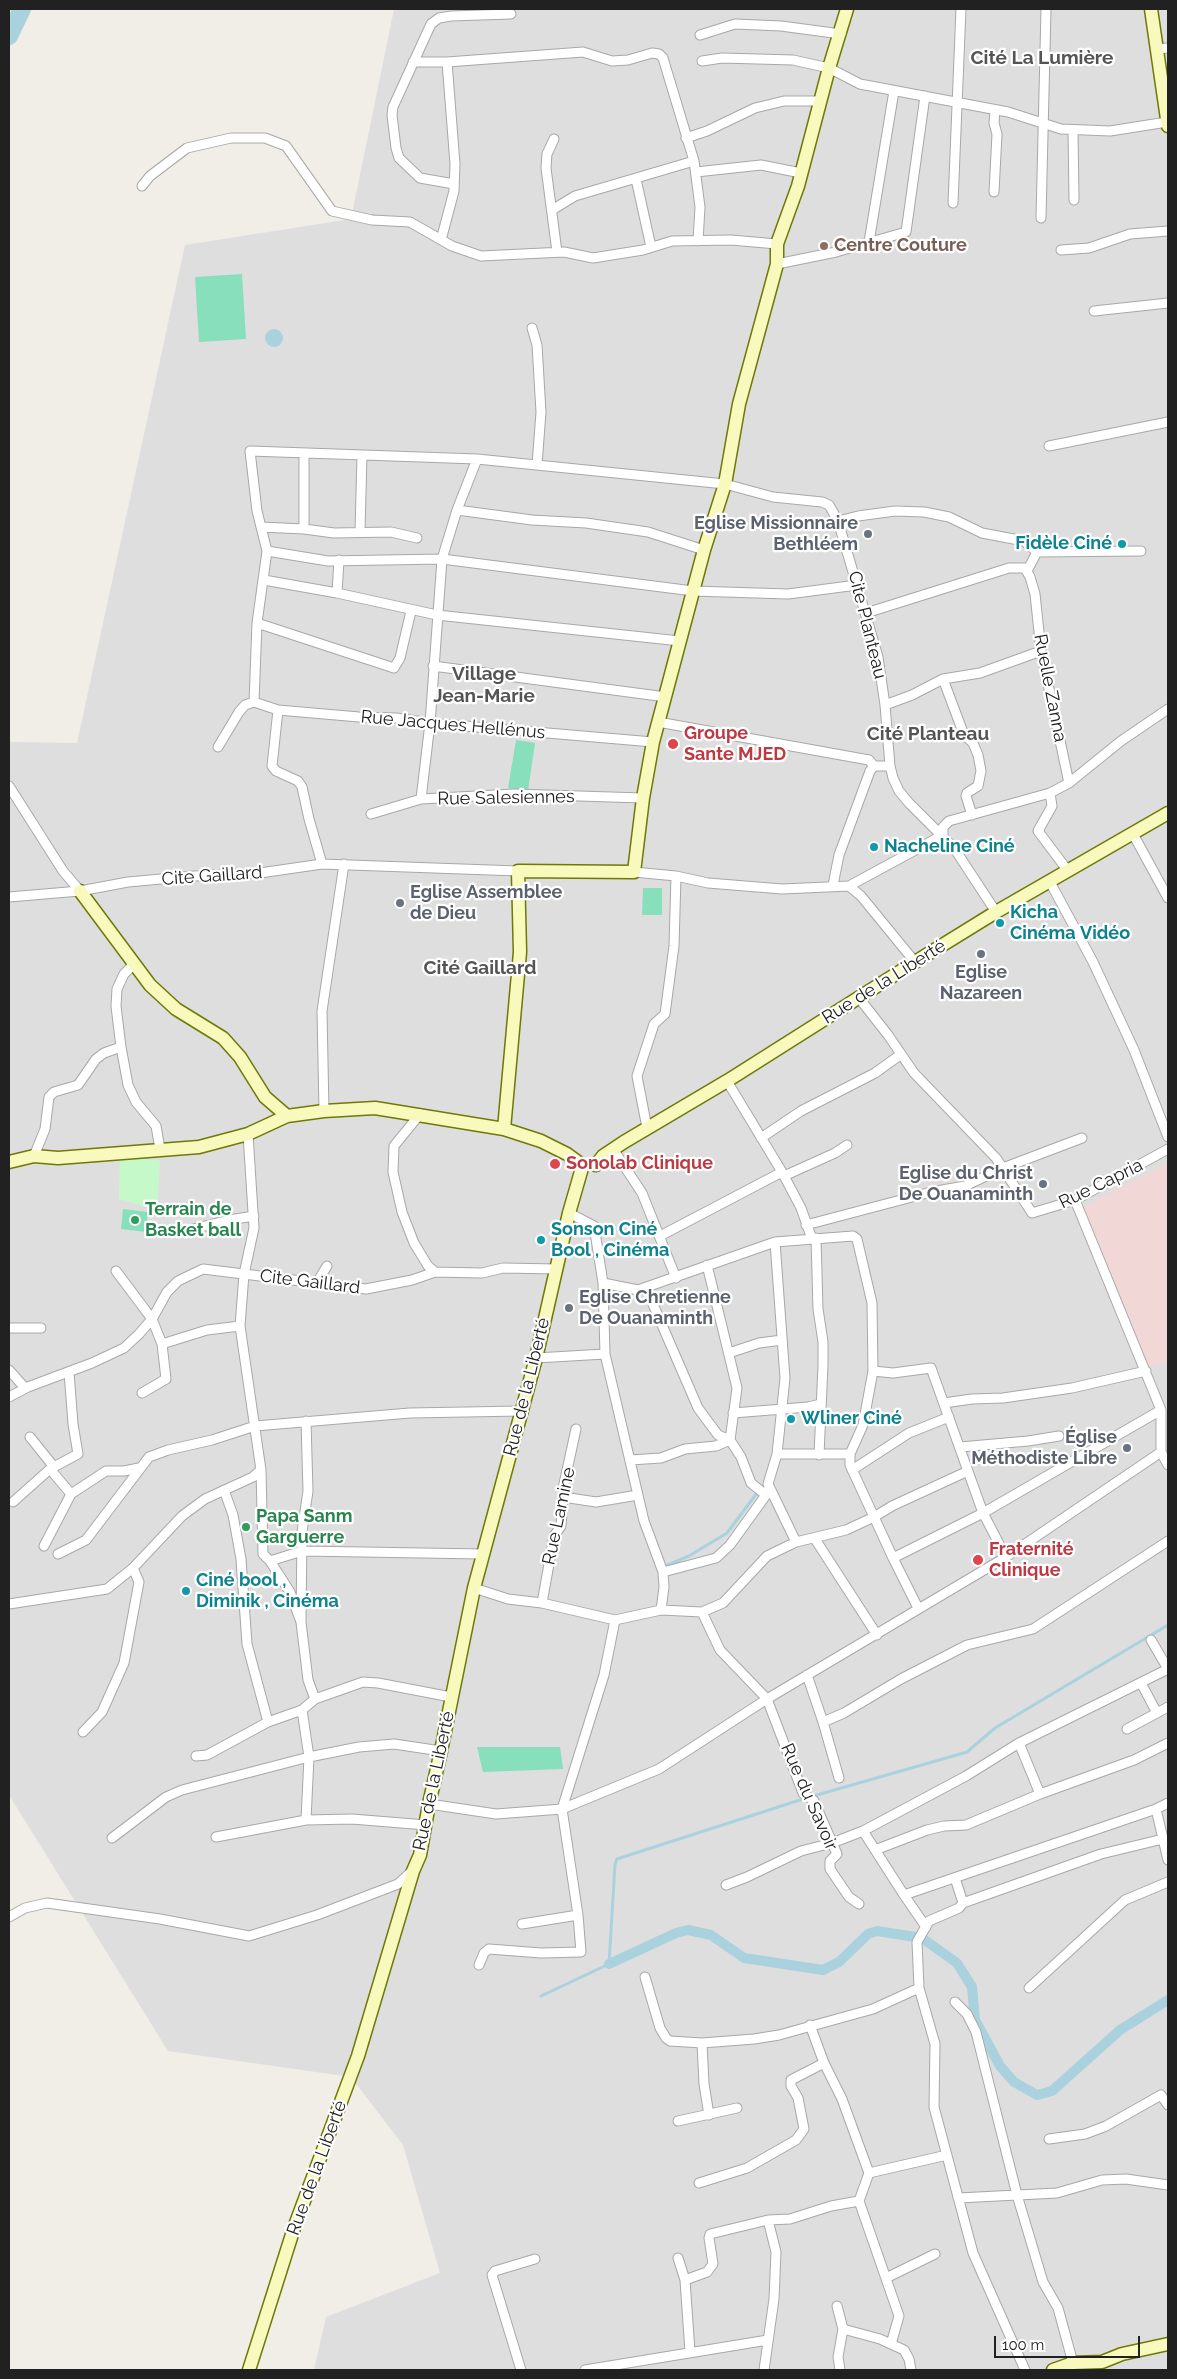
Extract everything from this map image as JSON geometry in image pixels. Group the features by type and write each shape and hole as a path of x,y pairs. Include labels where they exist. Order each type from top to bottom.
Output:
{"street":[{"path":"848,9 829,68 798,186 776,244 777,264 739,404 724,484 704,550 653,742 643,798 634,872 676,876 708,883 782,888 849,886 943,835 943,827 949,822 1050,793 1069,782 1121,741 1168,710"},
{"path":"952,203 961,9"},
{"path":"1042,218 1046,9"},
{"path":"702,61 722,58 794,60 829,68 860,84 995,110 1045,123 1061,130 1110,131 1168,124 1162,49 1151,9"},
{"path":"454,184 420,178 399,158 392,115 393,107 431,24 439,18 511,14"},
{"path":"700,35 735,24 781,26 840,34"},
{"path":"413,62 447,62 583,52 612,61 628,60 652,53 659,54 663,58 694,161 700,207 698,241"},
{"path":"441,240 454,184 454,132 447,62"},
{"path":"869,242 894,91"},
{"path":"777,264 836,252 906,232 925,96"},
{"path":"686,138 707,131 755,108 784,101 821,101"},
{"path":"994,192 995,110"},
{"path":"1073,130 1074,200"},
{"path":"142,186 150,176 187,148 231,138 266,138 286,146 332,211 372,220 410,222 452,246 481,256 558,252 593,258 672,241 731,240 776,244"},
{"path":"554,139 547,154 546,168 558,252"},
{"path":"552,210 575,196 694,161"},
{"path":"696,172 761,165 801,173"},
{"path":"636,179 651,247"},
{"path":"1062,250 1089,248 1130,234 1168,231"},
{"path":"1094,311 1168,303"},
{"path":"532,328 536,345 541,412 537,465"},
{"path":"1049,446 1168,422"},
{"name":"Cite Planteau","path":"261,527 250,451 477,459 724,484 772,497 822,502 828,506 838,521 878,656 886,705 890,766 899,791 943,835 962,859 996,912"},
{"path":"304,453 304,529"},
{"path":"360,531 362,455"},
{"path":"421,799 430,723 442,560 457,510 477,459"},
{"path":"457,510 532,520 586,523 648,532 704,550"},
{"path":"838,521 895,511 924,512 949,517 982,533 1024,541 1037,552 1141,551"},
{"path":"218,747 239,712 246,705 254,702 258,624 267,551 261,527 304,529 334,533 360,531 391,532 417,538"},
{"path":"267,551 328,561 442,560 693,591 788,594 857,585"},
{"path":"866,613 1009,568 1025,568 1027,571 1037,552"},
{"path":"337,593 339,560"},
{"name":"Ruelle Zanna","path":"1027,571 1035,594 1041,651 1069,782"},
{"path":"264,580 337,593 437,615 680,642"},
{"path":"258,624 394,668 400,658 412,611"},
{"path":"886,705 912,695 943,679 980,673 1041,651"},
{"path":"434,666 666,697"},
{"path":"943,679 964,735 973,744 978,755 981,771 978,786 966,793 972,815"},
{"name":"Rue Jacques Hellénus","path":"254,702 278,710 358,717 396,718 430,723 653,742"},
{"path":"278,710 272,766 276,772 298,781 302,786 322,864"},
{"path":"658,722 869,760 874,766"},
{"path":"874,766 890,766"},
{"path":"833,886 839,856 870,772 874,766"},
{"path":"9,786 63,871 80,891 133,965 150,985 176,1009 223,1038 240,1057 264,1097 287,1116"},
{"path":"1050,793 1052,806 1038,831 1068,870"},
{"name":"Rue Salesiennes","path":"370,814 421,799 514,794 643,798"},
{"name":"Rue de la Liberté","path":"249,2370 294,2228 358,2056 412,1871 420,1855 474,1588 536,1358 569,1213 579,1181 591,1161 727,1081 996,912 1168,813"},
{"path":"1133,834 1168,898"},
{"name":"Cite Gaillard","path":"9,896 80,891 128,882 260,873 322,864 344,864 379,868 634,872"},
{"path":"324,1111 322,1011 344,864"},
{"path":"504,1129 520,952 518,871"},
{"path":"647,1128 638,1076 654,1024 665,1014 674,946 676,876"},
{"path":"1050,882 1098,970 1134,1050 1168,1137"},
{"path":"849,886 861,896 914,962"},
{"path":"133,965 124,974 117,989 116,1006 122,1047 128,1085 136,1102 156,1126 160,1149"},
{"path":"859,998 888,1035 914,1073 996,1158 1003,1168"},
{"path":"34,1156 46,1129 48,1097 54,1092 78,1085 96,1059 104,1053 122,1047"},
{"path":"761,1138 801,1111 876,1073 900,1055"},
{"path":"727,1081 783,1174 814,1239 818,1309 823,1342 819,1455"},
{"path":"9,1162 34,1156 58,1158 199,1146 248,1134 287,1116 324,1111 376,1108 420,1114 504,1129 541,1142 591,1161 642,1193 676,1278"},
{"path":"420,1114 394,1146 393,1172 402,1212 414,1243 428,1266 434,1272"},
{"path":"248,1134 254,1228 244,1274 240,1326 261,1470 263,1554 270,1561 290,1592 301,1622"},
{"path":"806,1224 931,1192 965,1186 1003,1168 1082,1138"},
{"path":"660,1236 783,1174 835,1153 848,1145"},
{"name":"Rue Capria","path":"1003,1168 1032,1213 1075,1200 1168,1149"},
{"path":"1075,1200 1162,1410 1161,1452 1168,1465"},
{"path":"569,1213 594,1226 603,1283 605,1354 644,1521 663,1572 664,1587 661,1610"},
{"path":"185,1231 254,1216"},
{"path":"603,1283 638,1290 776,1242 853,1236 857,1238 872,1303 873,1371 863,1425 850,1454 852,1470 892,1558 918,1608"},
{"path":"663,1572 716,1558 730,1545 766,1495 777,1454 785,1378 776,1242"},
{"path":"707,1265 737,1388 730,1440"},
{"path":"316,1284 327,1266"},
{"name":"Cite Gaillard","path":"9,1397 25,1388 69,1372 124,1348 152,1319 167,1292 178,1281 191,1273 204,1269 366,1289 412,1280 434,1272 482,1273 504,1268 556,1270"},
{"path":"116,1271 152,1319 162,1344 166,1379 142,1393"},
{"path":"646,1288 698,1408 718,1434 730,1440 741,1458 751,1483 766,1495"},
{"path":"162,1344 207,1330 240,1326"},
{"path":"9,1328 41,1328"},
{"path":"729,1352 782,1340"},
{"path":"536,1358 605,1354"},
{"path":"873,1371 893,1373 930,1368 984,1513 1006,1557"},
{"path":"9,1370 25,1388"},
{"path":"944,1403 972,1399 1003,1398 1072,1388 1146,1371"},
{"path":"14,1502 52,1468 78,1454 73,1424 69,1372"},
{"path":"733,1413 808,1407 821,1404"},
{"path":"892,1558 984,1513 1162,1410"},
{"path":"58,1554 86,1540 149,1457 168,1450 212,1440 255,1426 306,1420 410,1414 522,1411"},
{"path":"852,1470 909,1433 949,1417"},
{"path":"306,1420 308,1491 302,1532 301,1622 308,1680 315,1699"},
{"name":"Rue Lamine","path":"542,1603 554,1536 561,1526 563,1497 576,1429"},
{"path":"960,1447 1028,1441 1059,1436"},
{"path":"30,1437 71,1494"},
{"path":"630,1460 661,1458 686,1449 716,1446 730,1440"},
{"path":"429,1804 496,1814 562,1809 658,1769 767,1699 1006,1557 1161,1452"},
{"path":"777,1454 850,1454"},
{"path":"44,1546 71,1494 106,1471 124,1472 139,1468"},
{"path":"9,1604 107,1589 134,1568 182,1516 205,1498 253,1476 261,1470"},
{"path":"474,1588 508,1599 542,1603 615,1620 661,1610 702,1612 723,1603 767,1556 796,1542 815,1539 846,1530 892,1506 968,1471"},
{"path":"768,1484 796,1542"},
{"path":"224,1490 233,1515 241,1559 247,1644 268,1722"},
{"path":"563,1497 596,1502 638,1495"},
{"path":"815,1539 877,1635"},
{"path":"823,1722 844,1713 901,1679 967,1645 1033,1629 1168,1541"},
{"path":"270,1561 302,1551 483,1554"},
{"path":"83,1732 102,1712 124,1663 139,1582 134,1568"},
{"name":"Rue du Savoir","path":"702,1612 720,1650 767,1699 803,1793 810,1798 837,1854 830,1861 830,1869 848,1896 859,1904"},
{"path":"479,1965 484,1952 493,1948 541,1953 579,1953 582,1949 562,1809 604,1675 615,1620"},
{"path":"726,1885 801,1851 832,1843 863,1830 966,1776 1019,1743 1168,1669 1151,1640"},
{"path":"807,1675 839,1778"},
{"path":"196,1756 207,1755 268,1722 302,1710 315,1699 363,1682 378,1682 451,1696"},
{"path":"1142,1683 1158,1713"},
{"path":"1127,1729 1168,1707"},
{"path":"302,1710 309,1757 306,1820"},
{"path":"1019,1743 1040,1794"},
{"path":"875,1850 927,1830 944,1826 966,1825 1040,1794 1134,1760 1168,1743"},
{"path":"112,1838 166,1797 182,1790 309,1757 359,1747 394,1744 441,1751"},
{"path":"904,1895 1156,1809 1168,1803"},
{"path":"1156,1809 1168,1860"},
{"path":"216,1837 306,1820 352,1819 426,1825"},
{"path":"863,1830 924,1930"},
{"path":"1025,2370 973,2253 934,2107 935,2044 919,1988 918,1942 929,1921 959,1908 963,1902 1101,1854 1163,1839"},
{"path":"9,1917 25,1908 47,1903 160,1918 249,1936 317,1915 398,1884 412,1871"},
{"path":"955,1878 963,1902"},
{"path":"1029,1988 1125,1900 1168,1882"},
{"path":"522,1924 578,1915"},
{"path":"645,1977 660,2028 666,2038 670,2041 702,2043 754,2039 810,2026 873,2009 919,1988"},
{"path":"955,2002 967,2014 976,2032 1017,2194 1043,2282 1058,2308 1073,2363"},
{"path":"810,2026 824,2063 842,2099 869,2173 860,2201 899,2316 891,2344"},
{"path":"702,2043 708,2116"},
{"path":"699,2183 747,2168 796,2140 804,2129 798,2098 791,2086 791,2080 824,2063"},
{"path":"1049,2139 1085,2134 1106,2126 1165,2092 1168,2105"},
{"path":"678,2121 708,2116 737,2108"},
{"path":"869,2173 947,2155"},
{"path":"958,2198 1057,2193 1102,2180 1126,2179 1168,2185"},
{"path":"685,2280 706,2272 713,2264 710,2234 768,2220 790,2219 831,2206 860,2201"},
{"path":"764,2370 774,2299 776,2252 768,2220"},
{"path":"886,2278 935,2254"},
{"path":"678,2258 685,2280 690,2352"},
{"path":"521,2370 492,2275 495,2271 535,2259"},
{"path":"837,2306 843,2329 838,2358 840,2370"},
{"path":"843,2329 880,2338 904,2350 909,2359 910,2370"},
{"path":"585,2370 768,2340"},
{"path":"1053,2370 1073,2363 1103,2366 1137,2350 1168,2344"}],"shaded area":[{"path":"394,9 1168,9 1168,2370 314,2370 326,2317 440,2273 403,2145 351,2077 168,2051 9,1795 9,742 77,743 185,245 351,219"},
{"path":"1168,1163 1168,1363 1147,1366 1082,1208"}],"green space":[{"path":"242,274 246,339 199,342 195,277"},
{"path":"516,740 535,743 528,791 508,788"},
{"path":"643,888 662,888 662,915 642,915"},
{"path":"120,1158 160,1160 157,1210 119,1199"},
{"name":"Terrain de Basket ball","path":"123,1209 148,1212 146,1232 121,1229"},
{"path":"477,1747 560,1747 563,1769 483,1772"}],"water":[{"path":"274,329 280,332 283,338 280,344 274,347 268,344 265,338 268,332"}],"waterway":[{"path":"9,36 22,9"},
{"path":"663,1569 665,1566 689,1556 727,1533 757,1493"},
{"path":"541,1996 609,1964 615,1864 617,1859 803,1799 967,1752 995,1728 1168,1625"},
{"path":"609,1964 676,1933 688,1930 711,1935 744,1958 823,1970 839,1962 868,1934 877,1931 922,1938 957,1963 972,1987 975,2020 1000,2066 1014,2082 1037,2095 1052,2091 1120,2030 1168,2000"}],"place":[{"name":"Centre Couture","path":"824,246"},
{"name":"Eglise Missionnaire Bethléem","path":"868,534"},
{"name":"Fidèle Ciné","path":"1122,544"},
{"name":"Groupe Sante MJED","path":"673,744"},
{"name":"Nacheline Ciné","path":"874,847"},
{"name":"Eglise Assemblee de Dieu","path":"400,903"},
{"name":"Kicha Cinéma Vidéo","path":"1000,923"},
{"name":"Eglise Nazareen","path":"981,954"},
{"name":"Sonolab Clinique","path":"555,1164"},
{"name":"Eglise du Christ De Ouanaminth","path":"1043,1184"},
{"name":"Terrain de Basket ball","path":"135,1220"},
{"name":"Sonson Ciné Bool , Cinéma","path":"541,1240"},
{"name":"Eglise Chretienne De Ouanaminth","path":"569,1308"},
{"name":"Wliner Ciné","path":"791,1419"},
{"name":"Église Méthodiste Libre","path":"1127,1448"},
{"name":"Papa Sanm Garguerre","path":"246,1527"},
{"name":"Fraternité Clinique","path":"978,1560"},
{"name":"Ciné bool , Diminik , Cinéma","path":"186,1591"}],"district":[{"name":"Cité La Lumière","path":"1042,58"},
{"name":"Village Jean-Marie","path":"484,685"},
{"name":"Cité Planteau","path":"928,734"},
{"name":"Cité Gaillard","path":"480,968"}]}
